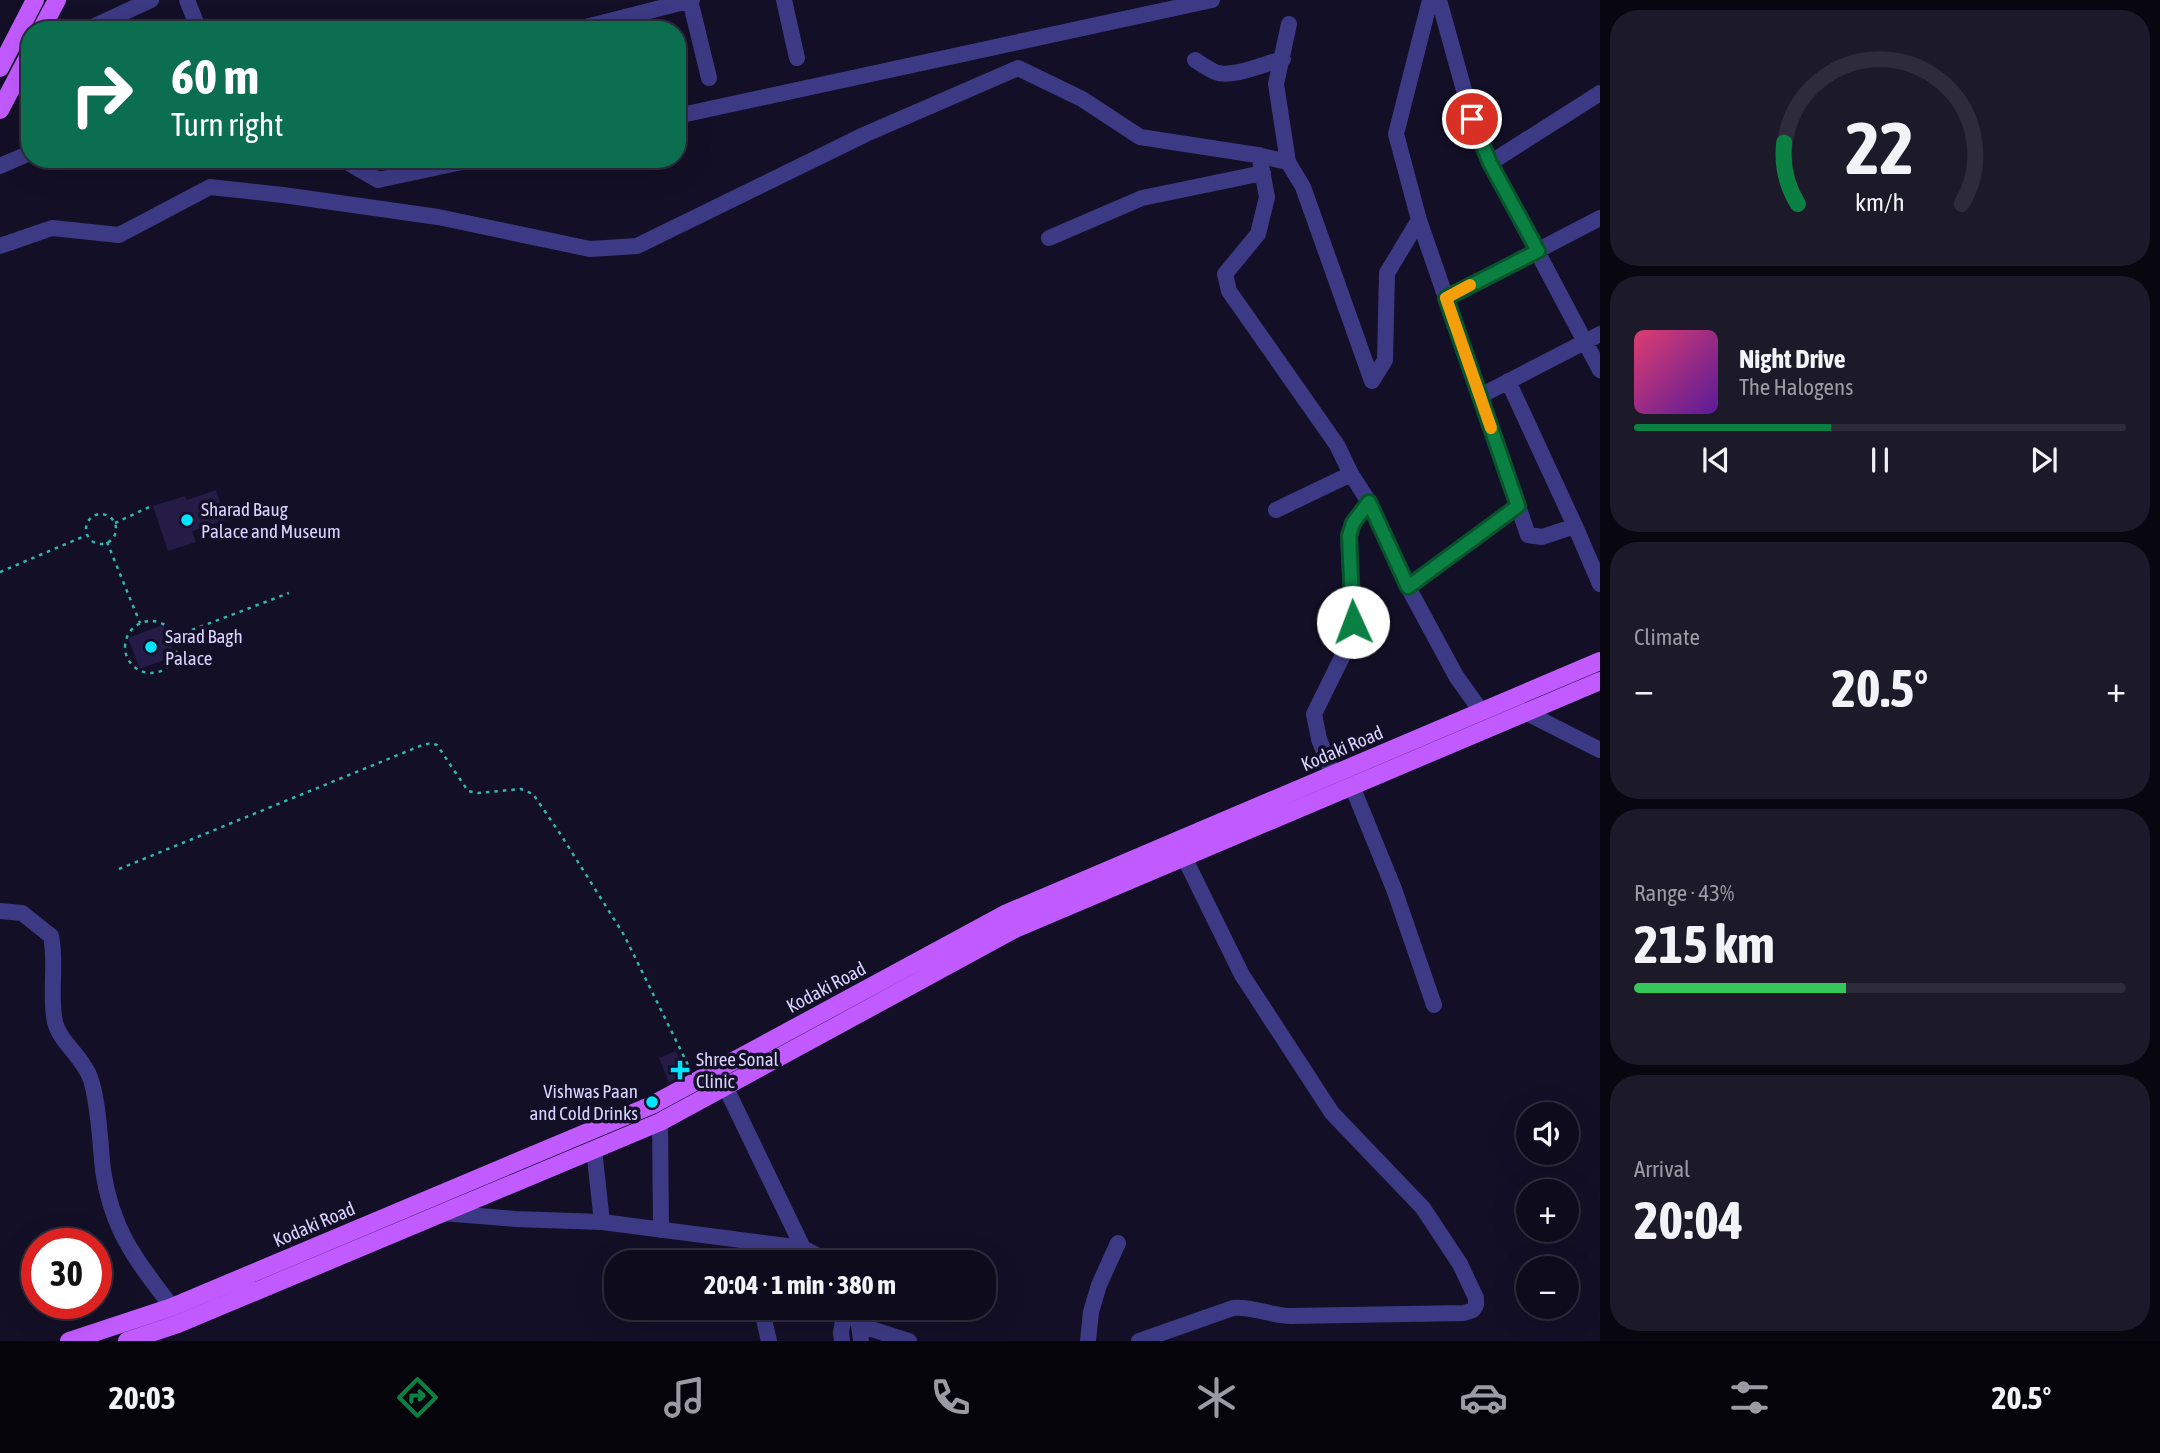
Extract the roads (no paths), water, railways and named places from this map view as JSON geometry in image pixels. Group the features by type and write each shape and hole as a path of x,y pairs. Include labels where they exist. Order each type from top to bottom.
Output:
{"main road":[{"path":"24,21 35,0"},
{"path":"46,21 57,0"},
{"path":"0,68 21,27"},
{"path":"0,110 21,70"},
{"name":"Kodaki Road","path":"69,1341 172,1307 652,1105 1007,913 1600,661"},
{"name":"Kodaki Road","path":"127,1341 178,1324 660,1122 1014,929 1600,681"}],"street":[{"path":"106,21 151,0"},
{"path":"187,0 195,21"},
{"path":"627,21 690,0 709,78"},
{"path":"784,0 797,58"},
{"path":"686,114 1212,0"},
{"path":"1430,0 1396,134 1419,220 1528,535 1542,537 1575,526"},
{"path":"1439,0 1472,119 1490,163 1600,370"},
{"path":"1289,24 1276,85 1288,162 1303,187 1372,382 1385,360 1387,273 1419,220"},
{"path":"1195,60 1223,74 1283,59"},
{"path":"0,246 52,228 119,235 210,187 438,217 590,249 638,246 866,134 1018,68 1082,99 1140,136 1288,162"},
{"path":"1490,163 1600,93"},
{"path":"1259,155 1267,197 1258,234 1224,274 1225,281 1337,445 1369,502 1408,587 1456,676 1481,712"},
{"path":"0,166 21,157"},
{"path":"357,168 377,180 434,168"},
{"path":"1049,238 1142,198 1263,173"},
{"path":"1446,298 1600,218"},
{"path":"1480,396 1600,334"},
{"path":"1508,381 1600,584"},
{"path":"1276,510 1351,474"},
{"path":"1333,775 1319,739 1314,713 1349,643 1353,622 1349,536 1353,523 1369,502"},
{"path":"1408,587 1518,506"},
{"path":"1525,712 1600,750"},
{"path":"1352,786 1394,889 1434,1005"},
{"path":"1139,1341 1233,1308 1246,1307 1291,1316 1464,1313 1476,1306 1476,1298 1460,1264 1423,1208 1332,1113 1242,975 1184,857"},
{"path":"0,911 22,913 51,936 55,1022 60,1036 78,1055 91,1080 109,1200 121,1234 140,1266 172,1307"},
{"path":"724,1086 803,1248"},
{"path":"660,1122 661,1230"},
{"path":"594,1149 601,1222"},
{"path":"442,1213 601,1222 807,1250"},
{"path":"1088,1341 1091,1312 1099,1284 1118,1243"},
{"path":"764,1320 769,1341"},
{"path":"842,1341 843,1320"},
{"path":"860,1333 909,1341"}],"place":[{"name":"Sharad Baug Palace and Museum","path":"187,520"},
{"name":"Sarad Bagh Palace","path":"151,647"},
{"name":"Shree Sonal Clinic","path":"680,1070"},
{"name":"Vishwas Paan and Cold Drinks","path":"652,1102"}]}
